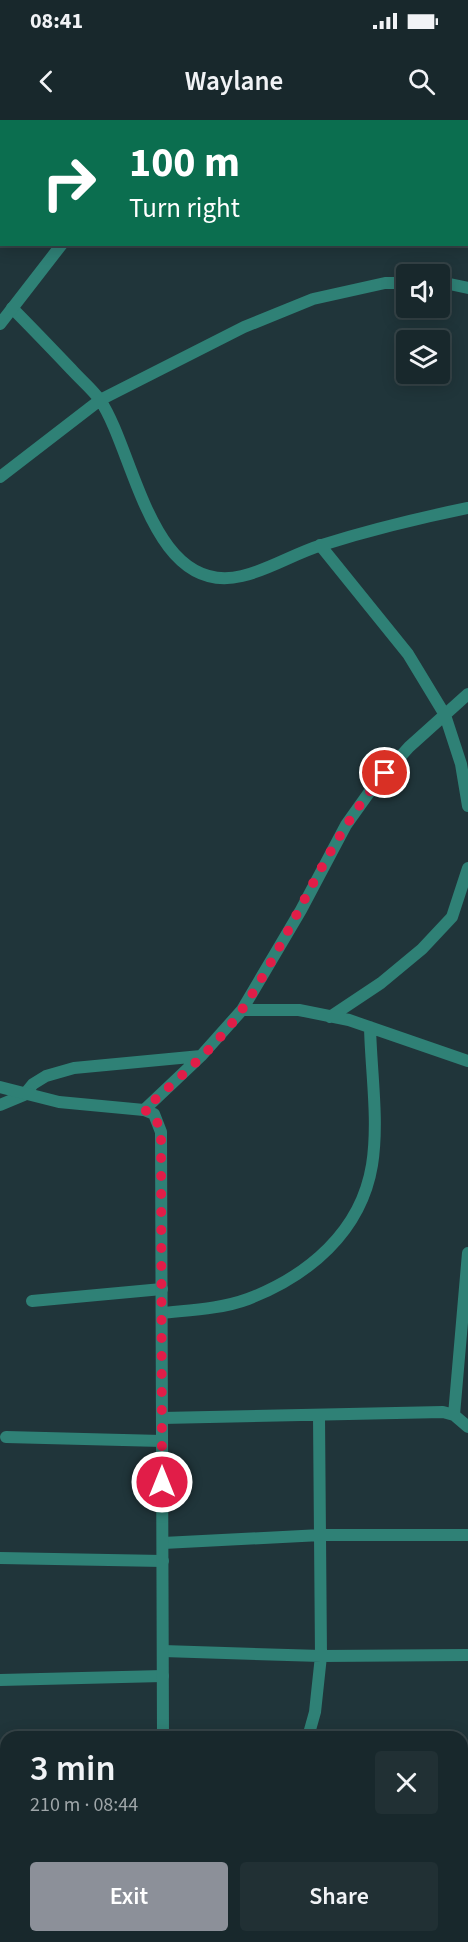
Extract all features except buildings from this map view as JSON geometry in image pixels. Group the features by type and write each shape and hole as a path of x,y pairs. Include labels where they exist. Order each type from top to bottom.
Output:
{"street":[{"path":"0,324 60,246"},
{"path":"0,477 100,400 244,327 313,299 396,282"},
{"path":"450,284 468,288"},
{"path":"12,308 100,400 149,514 166,543 183,563 203,574 220,577 241,576 320,545 403,522 468,508"},
{"path":"320,545 408,654 445,715 461,764 468,806"},
{"path":"144,1110 201,1056 242,1010 301,910 346,825 381,779 409,747 468,694"},
{"path":"452,917 468,868"},
{"path":"330,1017 381,983 422,949 452,917 468,908"},
{"path":"242,1010 299,1010 370,1027 468,1061"},
{"path":"162,1313 246,1300 300,1275 323,1254 350,1222 366,1188 372,1164 370,1027"},
{"path":"0,1106 24,1095 33,1084 46,1076 74,1068 201,1056"},
{"path":"0,1087 24,1095 59,1102 144,1110 154,1114 161,1132 163,1731"},
{"path":"454,1415 468,1253"},
{"path":"32,1302 162,1288"},
{"path":"162,1418 442,1412 454,1415 468,1427"},
{"path":"310,1731 315,1712 321,1656 320,1416"},
{"path":"6,1437 162,1441"},
{"path":"163,1543 321,1534 468,1535"},
{"path":"0,1558 163,1561"},
{"path":"163,1651 321,1656 468,1655"},
{"path":"0,1680 163,1677"}],"route":[{"path":"162,1482 161,1132 158,1119 154,1114 144,1110 201,1056 242,1010 301,910 346,825 385,773"}]}
